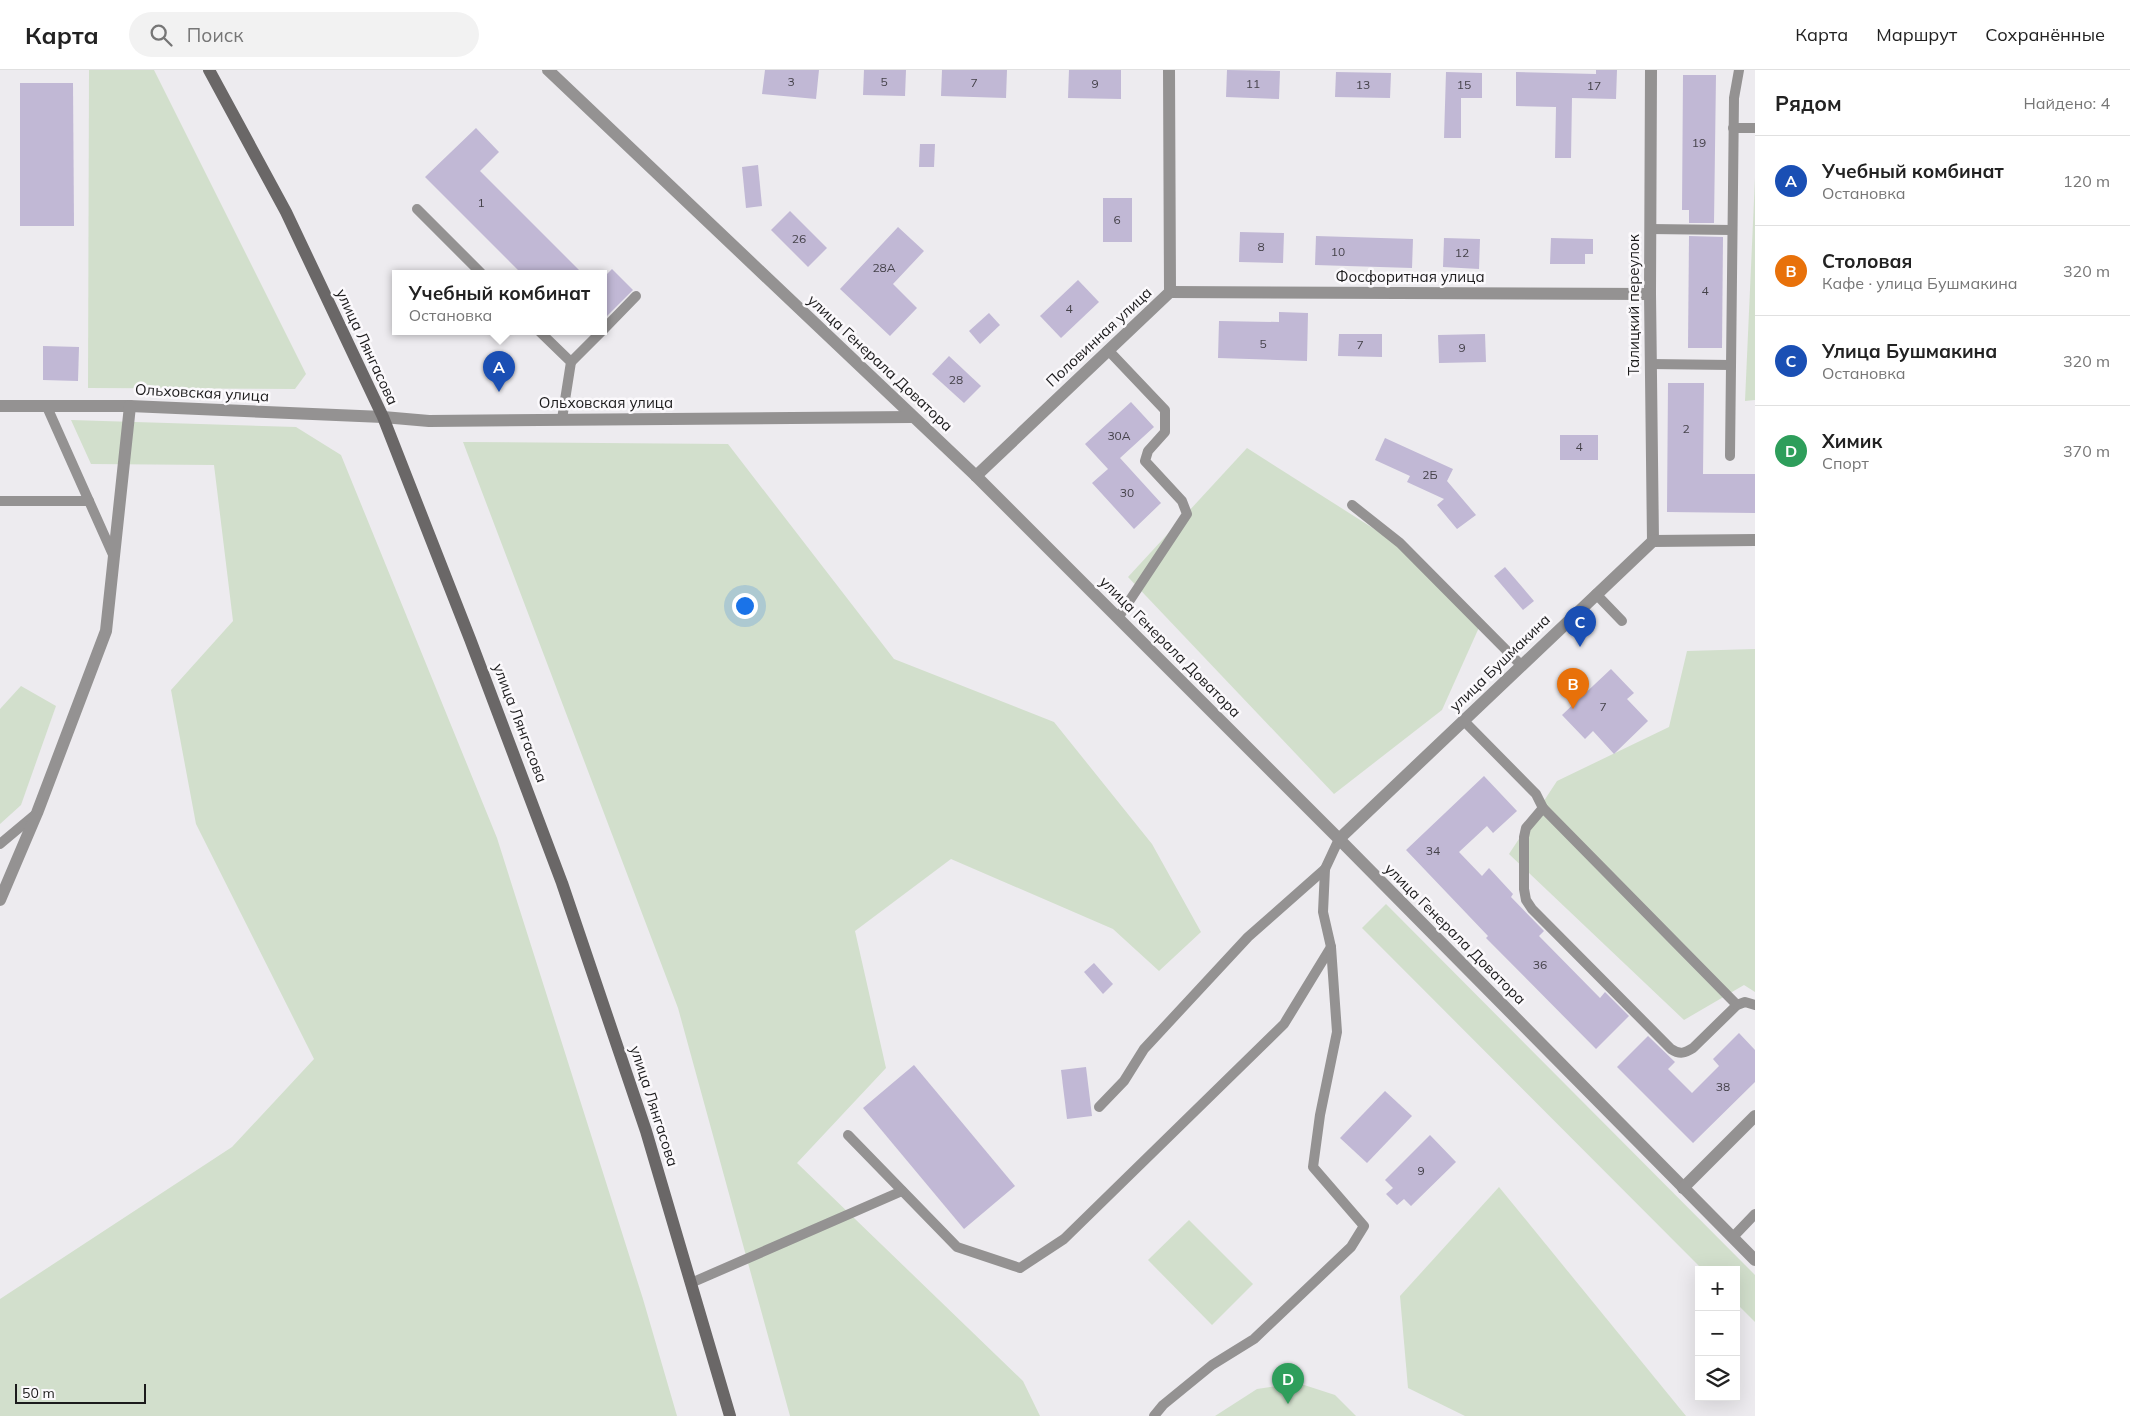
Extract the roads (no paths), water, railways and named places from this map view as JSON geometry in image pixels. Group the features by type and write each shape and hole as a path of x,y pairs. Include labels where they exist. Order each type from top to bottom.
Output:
{"main road":[{"name":"улица Лянгасова","path":"209,70 286,212 383,417 470,639 562,883 646,1131 730,1416"}],"street":[{"name":"улица Генерала Доватора","path":"548,70 976,476 1339,839 1755,1260"},
{"name":"Половинная улица","path":"976,476 1170,292 1169,70"},
{"name":"Талицкий переулок","path":"1651,70 1650,364 1652,541"},
{"name":"Фосфоритная улица","path":"1170,292 1650,294"},
{"name":"Ольховская улица","path":"0,406 130,406 429,420 912,417"},
{"path":"0,900 37,813 106,631 130,406"},
{"path":"1652,541 1755,540"},
{"name":"улица Бушмакина","path":"1339,839 1652,541"},
{"path":"1683,1188 1755,1116"}],"lane":[{"path":"1730,456 1733,128 1734,98 1739,70"},
{"path":"1733,128 1755,128"},
{"path":"417,209 479,270"},
{"path":"1650,229 1732,230"},
{"path":"607,325 636,296"},
{"path":"543,335 571,362"},
{"path":"562,419 571,362 597,335"},
{"path":"1108,350 1165,410 1166,432 1148,451 1145,461 1182,501 1187,514 1118,618"},
{"path":"1650,364 1731,365"},
{"path":"47,406 114,558"},
{"path":"0,501 88,501"},
{"path":"1352,506 1400,543 1521,665"},
{"path":"1596,594 1622,621"},
{"path":"1463,720 1536,794 1543,808 1737,1005"},
{"path":"1543,808 1526,828 1524,889 1526,900 1532,909 1677,1053 1685,1053 1693,1048 1737,1005 1745,1002 1755,1005"},
{"path":"0,844 37,813"},
{"path":"1154,1416 1163,1405 1212,1365 1254,1339 1351,1247 1364,1226 1313,1167 1320,1115 1337,1032 1331,947 1323,912 1326,869 1339,839"},
{"path":"1099,1107 1124,1081 1144,1049 1248,938 1326,869"},
{"path":"848,1135 957,1247 1020,1268 1064,1240 1284,1024 1331,947"},
{"path":"691,1283 902,1191"},
{"path":"1732,1237 1755,1214"}],"place":[{"name":"Учебный комбинат","path":"499,392"},
{"name":"Улица Бушмакина","path":"1580,647"},
{"name":"Столовая","path":"1573,709"},
{"name":"Химик","path":"1288,1404"}]}
